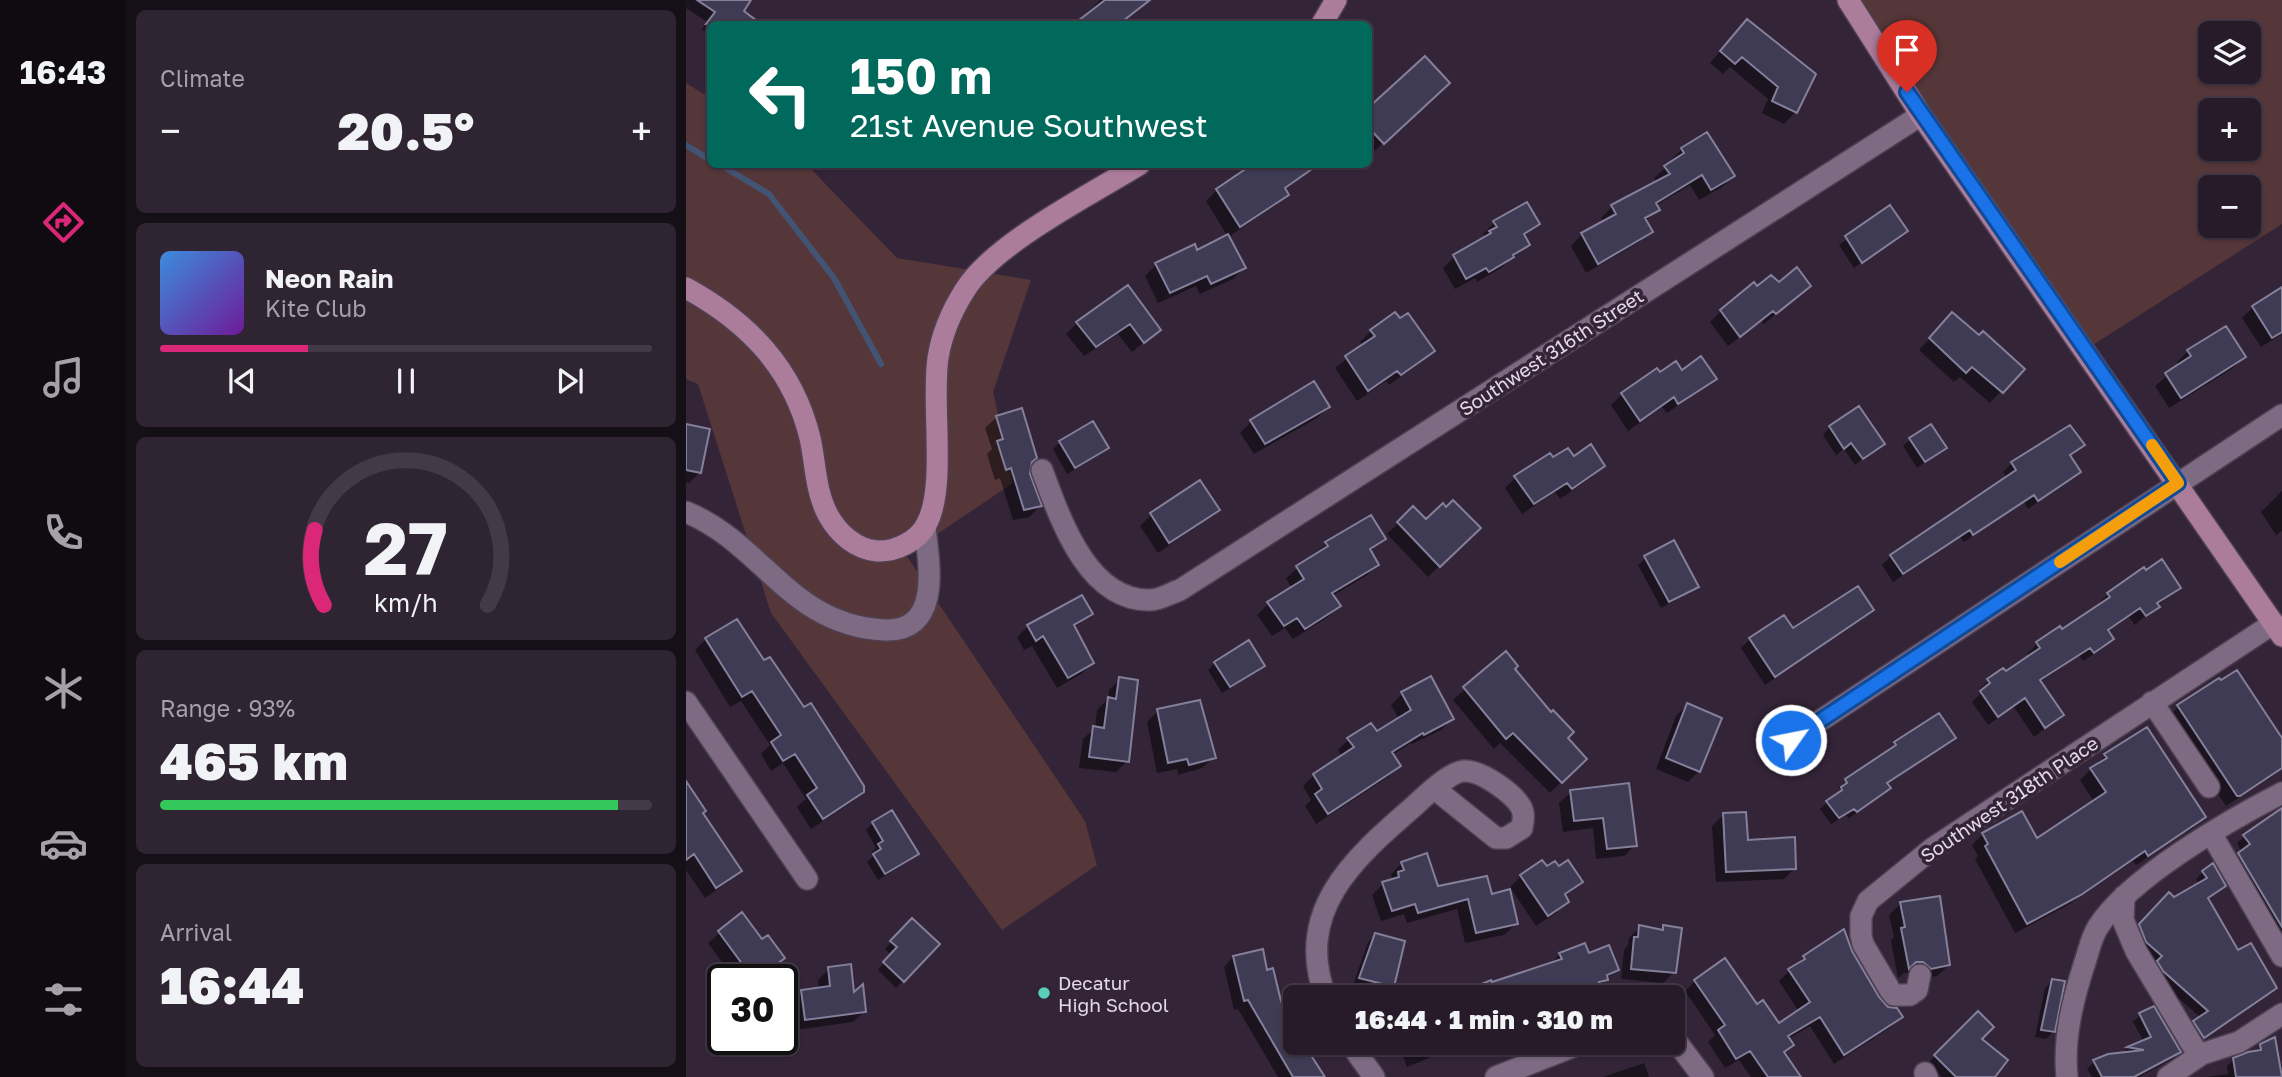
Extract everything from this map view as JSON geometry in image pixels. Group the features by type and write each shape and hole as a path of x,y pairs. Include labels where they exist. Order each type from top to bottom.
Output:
{"main road":[{"path":"1324,21 1336,0"},
{"path":"1847,0 1922,115 2278,629"},
{"path":"686,288 718,306 741,324 780,370 796,398 805,423 820,496 832,523 849,540 868,549 888,551 908,542 925,528 930,517 936,486 935,383 942,333 967,286 981,270 1023,236 1134,168"}],"street":[{"name":"Southwest 316th Street","path":"1042,470 1064,528 1079,554 1109,586 1128,598 1152,600 1181,590 1922,115"},
{"path":"1791,740 2282,415"},
{"path":"686,512 731,538 804,603 835,620 870,629 890,630 905,627 918,617 924,607 930,579 925,528"},
{"name":"Southwest 318th Place","path":"1920,975 1917,990 1910,995 1894,995 1890,990 1861,935 1861,916 1868,901 1933,848 2152,702 2278,629"},
{"path":"2152,702 2209,787"},
{"path":"688,710 807,879"},
{"path":"1322,985 1317,956 1319,930 1334,890 1350,864 1370,844 1435,789"},
{"path":"2067,1077 2065,1046 2076,988 2090,943 2098,928 2124,897 2155,872 2282,793"},
{"path":"2212,835 2282,956"},
{"path":"2124,897 2123,920 2136,951 2199,1056"},
{"path":"2168,1077 2199,1056 2239,1042 2282,1014"},
{"path":"1685,1053 1703,1077"},
{"path":"1358,1055 1374,1077"},
{"path":"1496,1077 1552,1055"}],"shaded area":[{"path":"1848,0 2282,0 2282,224 2261,237 2261,175 2198,175 2198,238 2260,238 2085,350"},
{"path":"686,83 707,96 707,168 810,168 897,258 1031,280 993,392 1013,483 906,555 1085,821 1097,865 1002,930 771,613 698,384 686,379"}],"building":[{"path":"697,0 751,0 744,11 757,21 708,21 715,12"},
{"path":"1105,0 1150,0 1123,21 1078,21"},
{"path":"1747,19 1816,74 1797,113 1772,101 1778,87 1742,57 1735,64 1720,51"},
{"path":"1425,56 1450,83 1384,144 1372,131 1372,104"},
{"path":"1707,132 1735,176 1711,190 1702,175 1656,203 1660,210 1645,218 1653,232 1598,264 1581,233 1616,214 1611,205 1670,174 1664,166 1684,153 1681,148"},
{"path":"1247,168 1313,168 1285,188 1289,195 1240,227 1216,189"},
{"path":"1527,202 1540,224 1524,234 1530,245 1489,272 1486,268 1466,279 1453,255 1491,233 1489,231 1497,227 1493,221"},
{"path":"1890,205 1908,231 1862,263 1845,236"},
{"path":"1228,234 1246,268 1211,284 1207,276 1170,293 1155,263 1195,244 1197,250"},
{"path":"1797,267 1811,286 1776,314 1773,311 1740,337 1720,310 1754,282 1757,286 1771,275 1779,282"},
{"path":"1128,285 1161,330 1144,343 1130,324 1096,347 1076,322"},
{"path":"2282,287 2282,332 2272,338 2252,306"},
{"path":"1395,312 1400,318 1408,313 1435,351 1401,375 1397,371 1368,391 1345,356 1375,336 1370,330"},
{"path":"1952,312 1979,335 1983,331 2025,369 2003,393 1972,367 1966,373 1929,338"},
{"path":"2226,326 2246,357 2181,398 2165,373 2191,356 2187,350"},
{"path":"1701,356 1717,379 1678,404 1674,397 1640,421 1621,393 1657,368 1660,372 1676,361 1682,370"},
{"path":"1314,381 1330,407 1265,444 1250,420"},
{"path":"1859,406 1885,444 1863,459 1851,443 1844,449 1829,426"},
{"path":"1022,408 1037,458 1032,462 1030,474 1042,506 1024,510 1011,468 1006,470 997,441 1003,439 996,416"},
{"path":"1093,421 1109,448 1075,468 1059,441"},
{"path":"686,424 710,429 701,473 686,470"},
{"path":"1931,424 1947,448 1925,462 1909,438"},
{"path":"2070,425 2085,445 2070,455 2081,472 2038,501 2034,495 1973,535 1970,530 1903,574 1890,555 2016,470 2011,462"},
{"path":"1591,444 1605,466 1572,489 1567,483 1534,504 1514,476 1550,453 1553,457 1568,448 1574,456"},
{"path":"1200,480 1220,510 1169,543 1150,513"},
{"path":"1453,500 1481,528 1440,567 1397,522 1413,506 1426,519 1443,503 1446,507"},
{"path":"1371,515 1386,539 1370,549 1379,565 1332,593 1341,606 1305,629 1297,618 1284,626 1267,602 1304,579 1296,566 1328,546 1325,542"},
{"path":"1674,540 1699,587 1669,602 1644,556"},
{"path":"2162,559 2181,588 2157,603 2160,607 2146,616 2140,608 2108,630 2114,639 2094,653 2090,648 2040,680 2064,715 2045,728 2025,698 1998,717 1980,691 1990,683 1987,679 2003,668 2006,671 2040,648 2036,642 2060,626 2062,629 2110,597 2107,593 2144,567 2146,570"},
{"path":"1858,586 1874,610 1775,677 1749,638 1784,615 1793,628"},
{"path":"1082,595 1093,614 1074,625 1094,663 1068,678 1043,636 1036,641 1027,625"},
{"path":"737,619 764,660 770,657 804,707 811,703 864,786 864,792 823,819 807,795 817,788 795,754 783,761 771,742 781,735 752,691 742,697 705,638"},
{"path":"1249,640 1265,666 1230,687 1214,662"},
{"path":"1506,651 1518,666 1515,669 1551,712 1553,710 1574,732 1568,738 1587,759 1562,783 1513,733 1506,739 1463,687"},
{"path":"2237,670 2282,738 2282,768 2240,796 2237,796 2177,705 2219,678 2221,680"},
{"path":"1431,676 1454,719 1424,735 1423,733 1392,752 1401,766 1328,814 1315,794 1322,789 1313,774 1354,747 1347,738 1371,723 1377,731 1411,710 1401,692"},
{"path":"1119,677 1138,680 1129,762 1089,757 1093,726 1104,728 1108,697 1116,699"},
{"path":"1200,700 1216,758 1189,765 1187,759 1168,763 1157,709"},
{"path":"1687,703 1722,718 1700,772 1666,758"},
{"path":"1939,713 1956,738 1887,783 1891,788 1857,812 1854,809 1839,818 1826,801 1842,790 1841,787 1847,783 1845,779 1896,745 1894,742"},
{"path":"2147,727 2206,817 2148,856 2145,851 2081,895 2027,924 1985,846 1988,844 1982,833 2022,811 2037,838 2106,792 2090,768 2107,758 2104,754"},
{"path":"686,781 706,811 703,813 742,871 716,888 694,854 686,860"},
{"path":"1629,783 1637,846 1607,849 1603,818 1574,821 1570,790"},
{"path":"2282,808 2282,927 2238,853 2250,844 2243,835"},
{"path":"892,810 919,854 885,874 873,854 881,849 878,844 883,841 872,822"},
{"path":"1746,812 1748,840 1795,837 1796,869 1726,872 1723,813"},
{"path":"1427,853 1438,886 1487,876 1492,894 1510,889 1518,924 1476,933 1468,899 1418,913 1415,904 1392,911 1382,882 1399,877 1398,872 1404,870 1401,862"},
{"path":"1542,860 1547,866 1555,861 1559,866 1568,860 1583,882 1565,894 1569,902 1548,916 1520,875"},
{"path":"2213,863 2226,886 2208,898 2238,950 2251,943 2277,988 2204,1038 2193,1021 2208,1011 2163,971 2157,961 2162,956 2146,942 2139,924 2169,892 2174,897 2207,878 2202,871"},
{"path":"1940,896 1950,965 1931,969 1923,962 1916,962 1909,969 1901,928 1905,927 1900,902"},
{"path":"742,912 762,939 768,935 785,958 777,964 742,964 718,931"},
{"path":"912,918 940,944 904,982 883,962 897,947 890,941"},
{"path":"1639,925 1663,930 1663,925 1682,928 1676,973 1631,969 1634,937 1638,937"},
{"path":"1844,929 1852,951 1879,997 1888,1007 1897,1008 1903,1017 1844,1055 1820,1017 1788,1036 1794,1045 1784,1052 1801,1077 1768,1077 1750,1051 1736,1059 1718,1030 1725,1025 1694,980 1725,958 1757,1004 1763,1000 1779,1023 1810,1002 1788,969"},
{"path":"1375,933 1405,941 1394,985 1359,978"},
{"path":"1585,943 1589,953 1609,945 1619,970 1607,975 1608,980 1599,982 1600,985 1479,985 1562,959 1559,953"},
{"path":"1263,949 1267,970 1273,968 1283,1004 1283,1055 1311,1055 1325,1077 1293,1077 1248,1000 1244,1001 1233,956"},
{"path":"851,964 854,992 863,984 866,1012 805,1020 801,990 830,986 828,967"},
{"path":"2052,979 2065,981 2055,1032 2041,1030"},
{"path":"2154,1006 2181,1052 2134,1077 2102,1077 2093,1060 2108,1054 2144,1050 2127,1047 2151,1037 2139,1013"},
{"path":"1978,1011 1994,1027 1982,1039 2008,1060 1995,1077 1956,1077 1934,1055"},
{"path":"2275,1037 2282,1077 2236,1077 2233,1058 2261,1050 2260,1044"}],"waterway":[{"path":"686,145 707,158"},
{"path":"726,168 769,194 834,278 881,364"}],"slow traffic":[{"path":"2060,562 2178,483 2152,445"}],"place":[{"name":"Decatur High School","path":"1044,993"}],"route":[{"path":"1791,740 2178,483 1907,92"}]}
